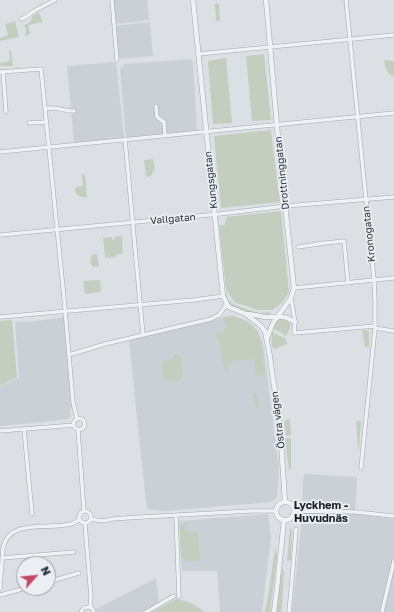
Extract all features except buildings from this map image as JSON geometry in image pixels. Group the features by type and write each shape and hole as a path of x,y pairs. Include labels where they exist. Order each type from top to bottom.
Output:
{"street":[{"path":"21,19 55,0"},
{"path":"112,0 117,60"},
{"name":"Kungsgatan","path":"193,0 223,296 227,304"},
{"name":"Drottninggatan","path":"266,0 294,288 291,298 277,316 267,338"},
{"name":"Kronogatan","path":"346,0 375,301 375,327 361,468"},
{"path":"198,54 394,35"},
{"path":"6,112 1,72 40,69 73,402 77,419 74,421 74,425"},
{"path":"156,106 158,117 164,122 165,135"},
{"path":"45,109 54,107 74,111"},
{"path":"0,152 394,113"},
{"path":"29,123 46,122"},
{"path":"125,139 143,335"},
{"name":"Vallgatan","path":"0,235 215,215 286,206 394,196"},
{"path":"298,247 344,241 348,283"},
{"path":"294,288 394,278"},
{"path":"0,317 89,310 223,296"},
{"path":"291,298 295,322 294,333 375,327 394,331"},
{"path":"69,355 105,344 211,318 219,315 227,304 233,309 246,314 261,326 264,329 267,338"},
{"path":"246,314 266,317 286,317 295,322"},
{"name":"Östra vägen","path":"267,338 277,403 284,471 285,502"},
{"path":"77,419 83,420 85,424 83,428 78,430"},
{"path":"0,431 74,425"},
{"path":"74,425 78,430 84,511"},
{"path":"24,429 32,514"},
{"path":"281,502 285,502 293,506 294,511 294,515 288,520 278,517 276,511 281,502"},
{"path":"84,511 89,513 91,519"},
{"path":"79,520 80,514 84,511"},
{"path":"91,519 104,521 112,519 251,511 276,511"},
{"path":"294,511 356,512 394,516"},
{"path":"146,612 177,597 176,516"},
{"path":"85,524 91,519"},
{"path":"79,520 85,524"},
{"path":"0,589 4,543 8,536 23,528 71,524 79,520"},
{"path":"274,612 284,520"},
{"path":"85,524 91,597 90,607"},
{"path":"289,612 296,529"},
{"path":"2,558 74,552"},
{"path":"382,612 394,561"},
{"path":"56,580 79,573"},
{"path":"0,595 16,591"},
{"path":"81,612 84,608 90,607"},
{"path":"90,607 94,610 94,612"}],"shaded area":[{"path":"113,0 147,0 149,20 115,24"},
{"path":"150,22 153,56 118,59 115,26"},
{"path":"191,59 193,62 197,131 126,138 120,69 125,64"},
{"path":"116,62 124,138 74,143 67,66"},
{"path":"233,316 248,322 258,331 263,344 279,467 277,498 271,502 164,511 148,509 146,503 129,340"},
{"path":"63,317 73,408 70,409 71,417 68,419 53,421 0,426 0,387 19,377 15,322 37,321"},
{"path":"304,474 357,477 355,514 394,519 394,612 292,612 302,516"},
{"path":"268,514 271,538 262,612 220,612 217,571 182,571 179,521"},
{"path":"156,578 159,604 144,612 90,612"}],"green space":[{"path":"219,3 220,21 216,21 215,4"},
{"path":"39,13 43,22 28,25 30,34 25,37 26,29 24,26 30,22 33,15"},
{"path":"15,21 19,37 0,41 0,38 8,35 5,24"},
{"path":"9,50 11,50 13,66 0,66 0,63 10,61"},
{"path":"264,54 271,120 252,121 246,56"},
{"path":"226,58 232,123 213,124 208,61"},
{"path":"384,60 394,61 394,76 389,74 385,67"},
{"path":"271,130 280,202 221,208 214,136"},
{"path":"153,159 155,168 151,176 146,177 144,160"},
{"path":"82,174 85,175 87,197 80,196 75,192 76,187 83,186"},
{"path":"281,211 289,292 282,303 272,310 258,310 234,302 226,289 219,225 225,225 226,217"},
{"path":"122,236 123,254 116,255 116,257 105,258 103,238 112,237 112,240 115,239 115,237"},
{"path":"97,254 99,267 92,266 90,263 92,255"},
{"path":"100,280 101,292 85,294 83,281"},
{"path":"225,293 228,300 235,305 259,313 270,312 270,315 248,312 236,308 227,301"},
{"path":"233,316 248,322 259,334 263,350 265,371 264,377 262,375 256,375 254,359 228,362 229,371 225,372 216,331 220,332 225,329 225,323 221,320 224,317"},
{"path":"280,319 289,322 290,324 286,336 273,328 276,322"},
{"path":"12,320 17,377 0,386 0,321"},
{"path":"362,330 367,330 369,332 369,347 365,347"},
{"path":"272,332 286,339 287,344 274,349 272,343"},
{"path":"175,354 182,358 182,377 177,381 165,380 163,377 162,363 165,360 172,359"},
{"path":"253,393 257,393 259,410 255,407"},
{"path":"290,419 291,435 286,436 284,422"},
{"path":"356,421 361,421 359,449 358,449"},
{"path":"285,438 291,438 291,470 289,470"},
{"path":"186,522 192,522 183,527 186,531 198,531 200,560 186,562 181,557 181,526"},
{"path":"290,529 292,529 291,560 287,561"},
{"path":"276,549 277,557 270,612 265,612 274,555"},
{"path":"282,569 284,570 282,609 280,612 276,612"},
{"path":"176,599 192,603 204,612 152,612"}],"district":[{"name":"Lyckhem - Huvudnäs","path":"321,512"}]}
